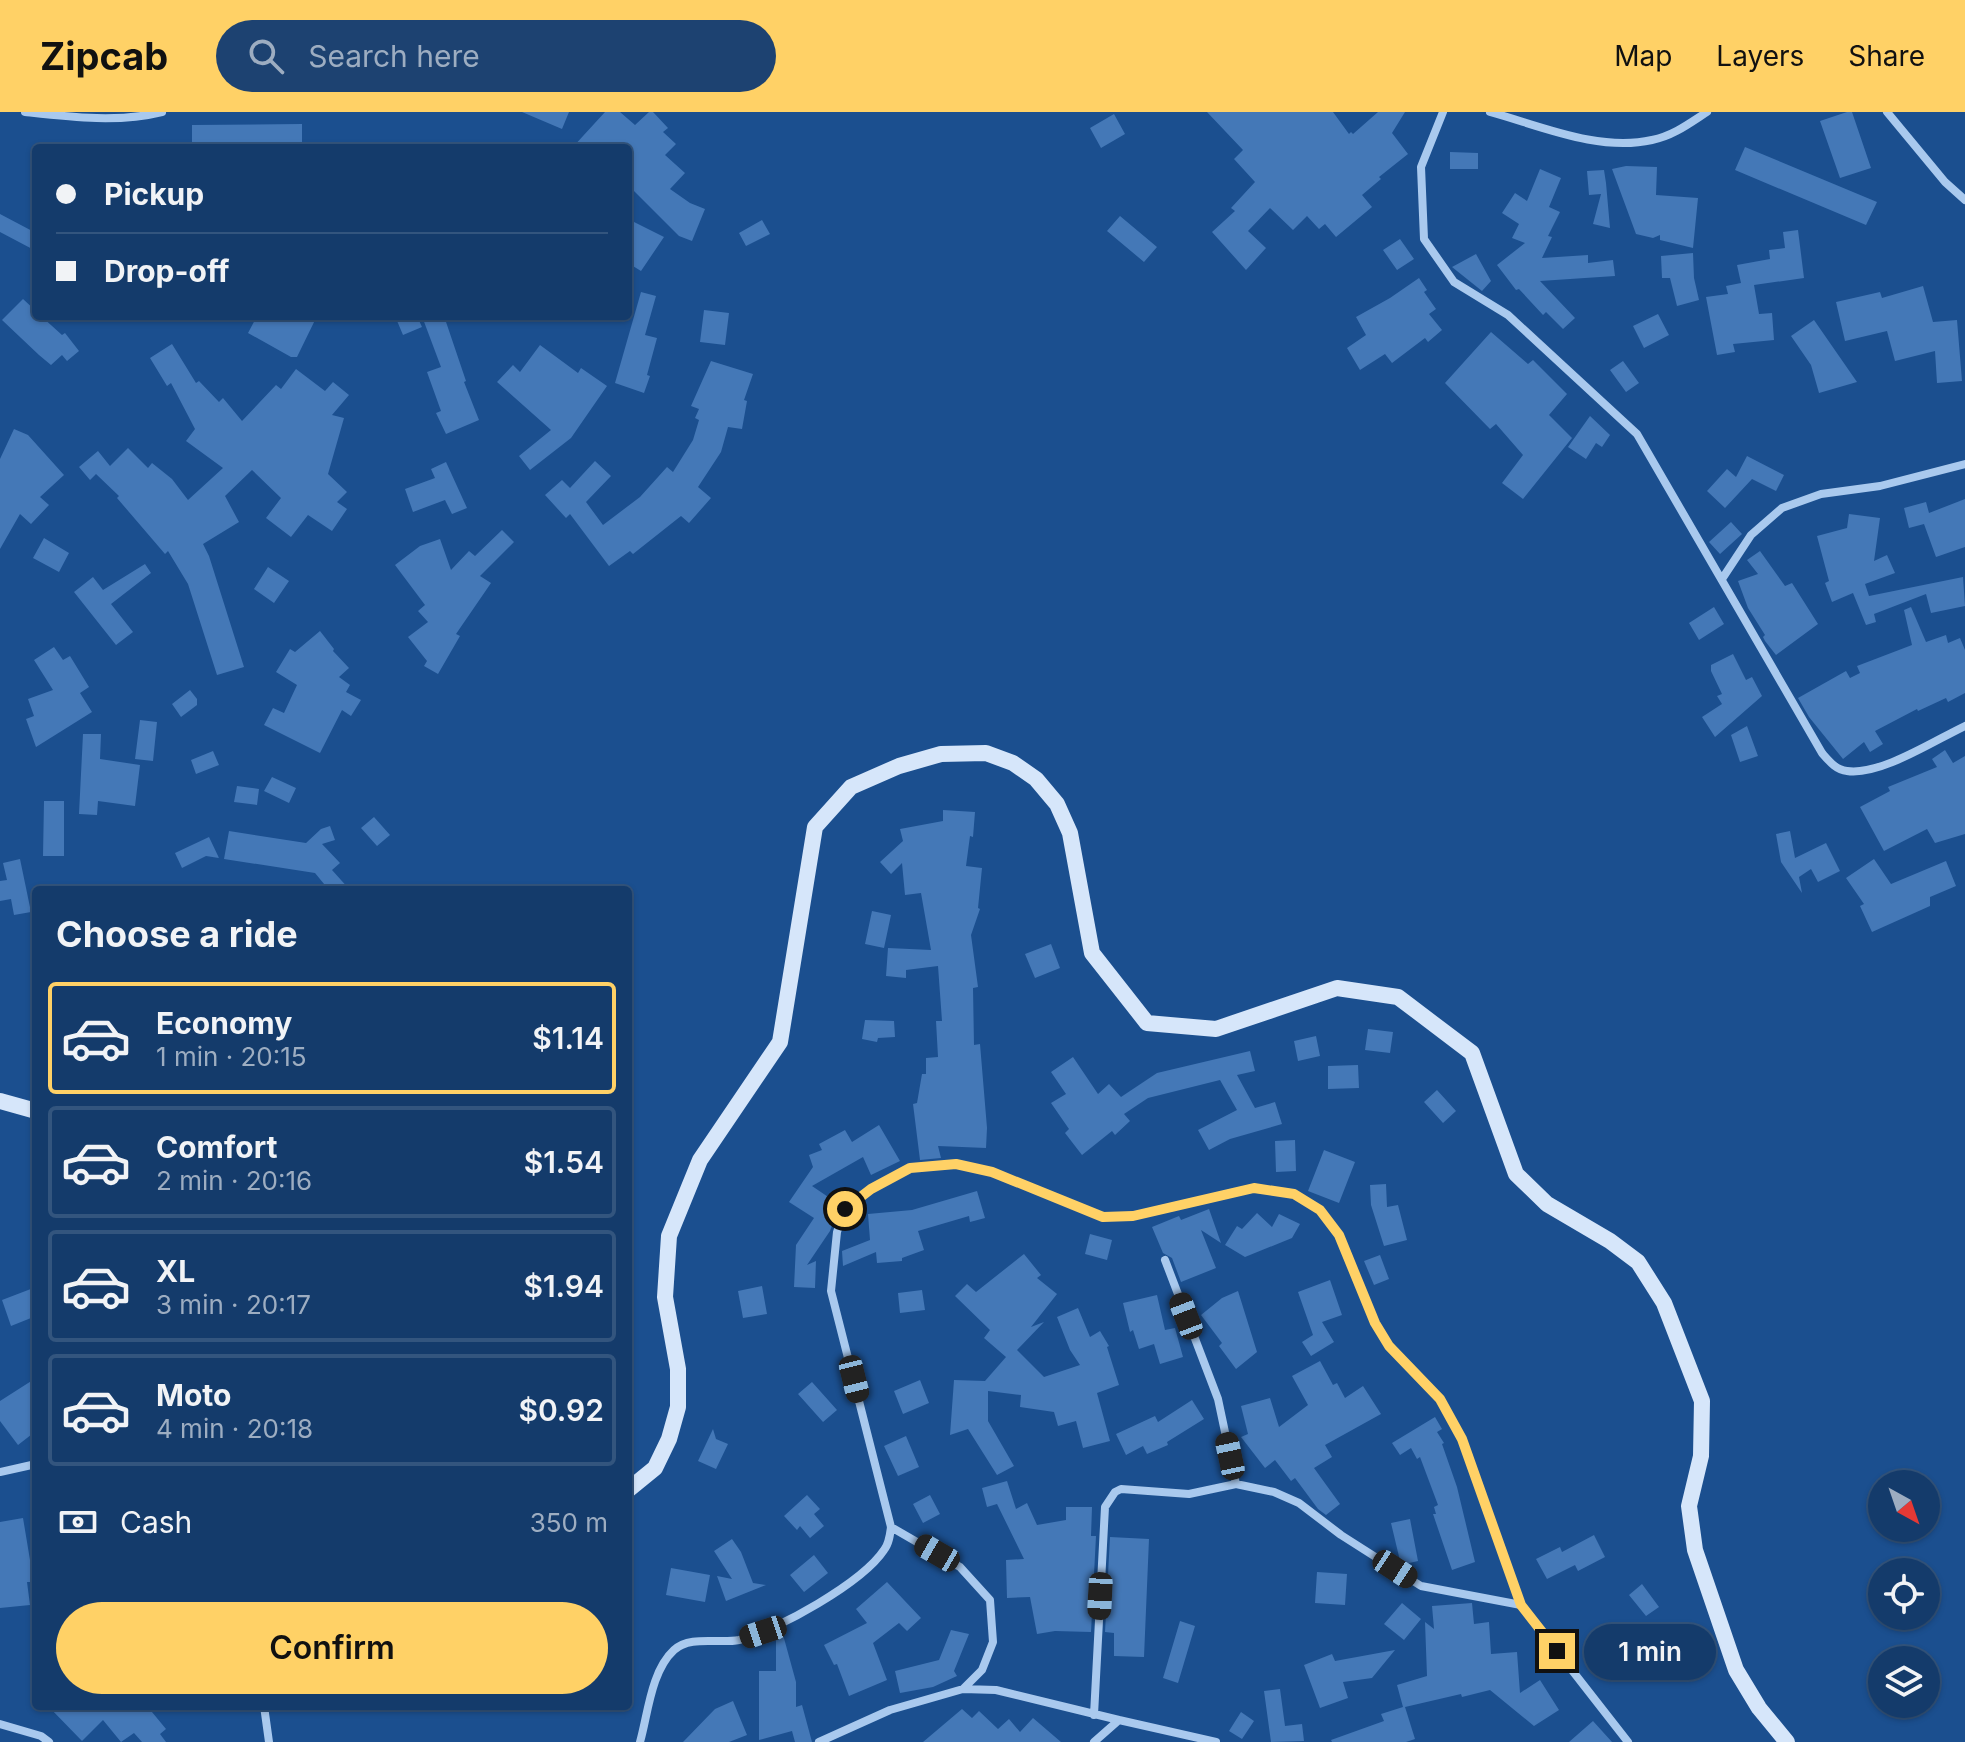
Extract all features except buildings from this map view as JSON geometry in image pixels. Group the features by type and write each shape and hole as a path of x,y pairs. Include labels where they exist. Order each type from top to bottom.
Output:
{"street":[{"path":"25,112 139,118 162,112"},
{"path":"1443,112 1421,167 1424,239 1454,282 1508,315 1637,434 1822,753 1833,766 1845,771 1862,771 1885,765 1965,726"},
{"path":"1490,112 1597,142 1630,144 1654,140 1679,130 1707,112"},
{"path":"1887,112 1945,182 1965,200"},
{"path":"1722,579 1751,535 1782,508 1821,494 1880,486 1965,464"},
{"path":"632,1487 655,1468 669,1439 678,1407 678,1369 665,1297 669,1236 700,1160 780,1042 815,827 851,787 887,771 941,754 986,753 1013,763 1036,779 1057,804 1070,833 1092,953 1147,1023 1216,1029 1337,988 1398,997 1472,1053 1516,1174 1547,1204 1610,1241 1638,1262 1664,1303 1702,1401 1701,1456 1689,1506 1695,1550 1736,1670 1759,1708 1787,1742"},
{"path":"0,1101 32,1110"},
{"path":"640,1742 660,1668 675,1649 690,1642 737,1640 763,1632 834,1593 871,1567 887,1547 891,1527 831,1291 837,1232 845,1209 871,1189 910,1168 956,1164 992,1172 1103,1217 1133,1216 1254,1188 1294,1194 1320,1210 1339,1235 1375,1323 1389,1346 1440,1399 1462,1439 1521,1605 1628,1742"},
{"path":"1165,1260 1218,1399 1236,1484"},
{"path":"0,1472 32,1465"},
{"path":"1094,1715 1105,1507 1121,1489 1189,1494 1236,1484 1274,1492 1299,1503 1341,1535 1421,1586 1521,1605"},
{"path":"891,1527 960,1567 990,1600 993,1642 982,1670 963,1689"},
{"path":"819,1742 890,1710 963,1689 996,1690 1216,1742"},
{"path":"265,1710 269,1742"},
{"path":"1094,1742 1119,1720"},
{"path":"0,1724 41,1736 49,1742"}],"route":[{"path":"845,1209 871,1189 910,1168 956,1164 992,1172 1103,1217 1133,1216 1254,1188 1294,1194 1320,1210 1339,1235 1375,1323 1389,1346 1440,1399 1462,1439 1521,1605 1557,1651"}]}
